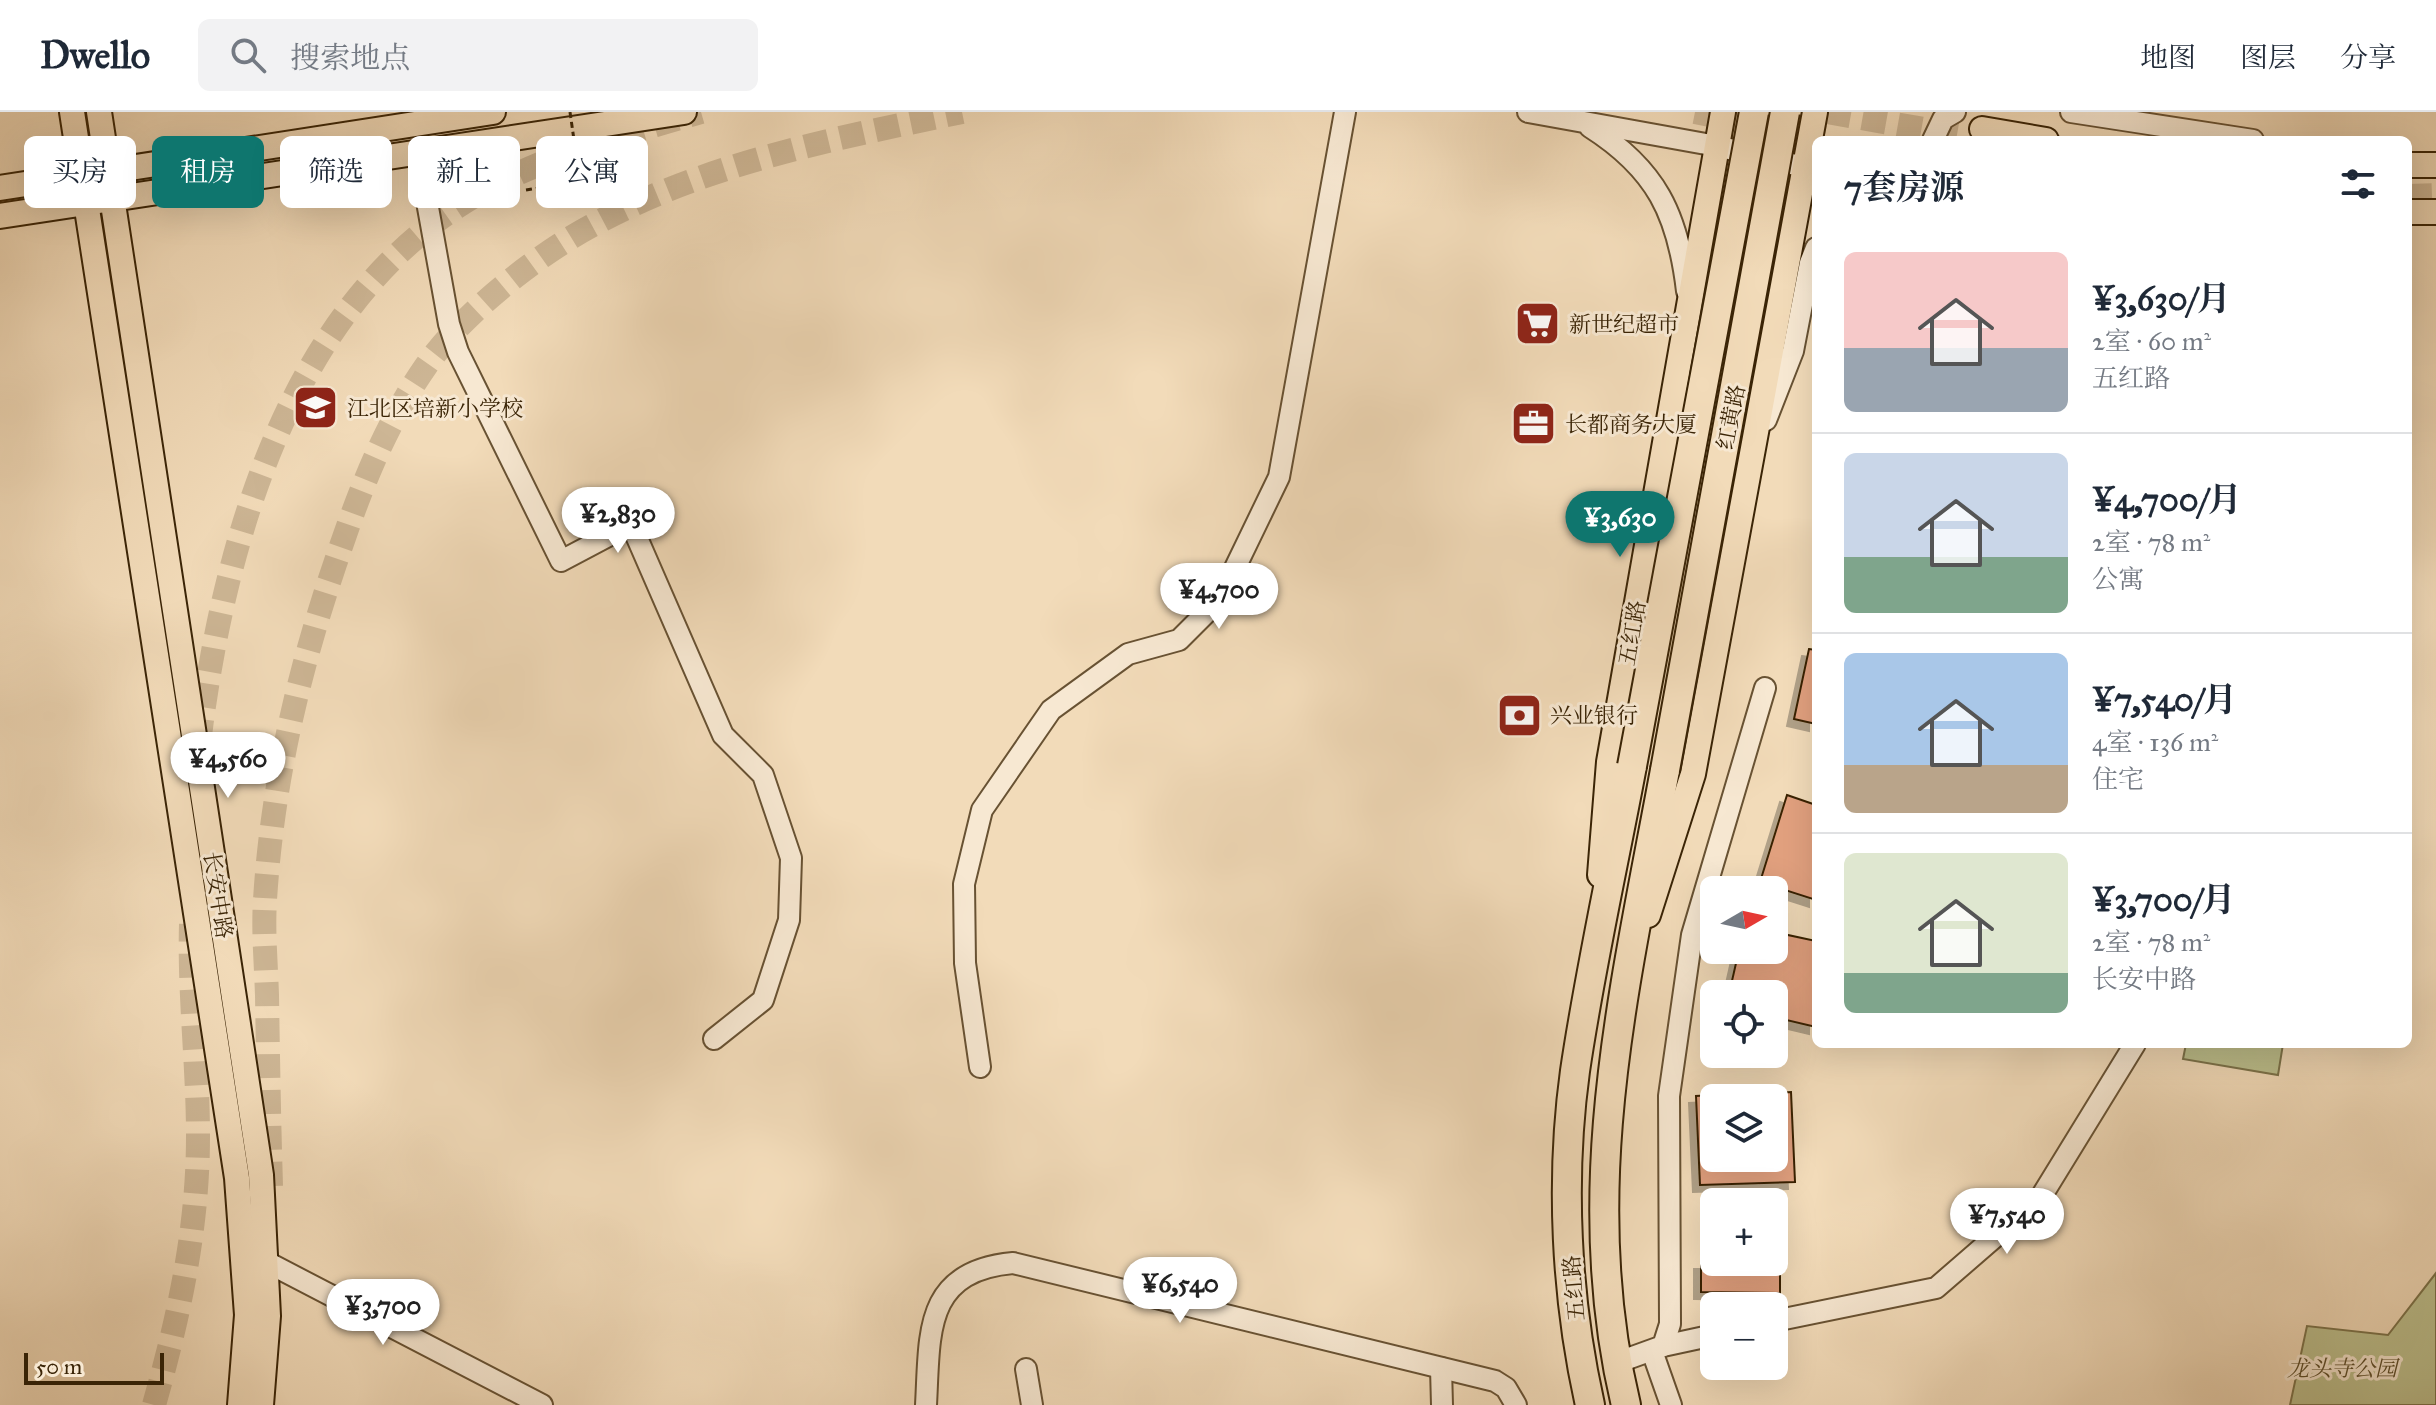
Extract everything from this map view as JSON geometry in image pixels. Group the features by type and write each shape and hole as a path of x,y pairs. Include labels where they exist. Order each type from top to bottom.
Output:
{"highway":[{"name":"红黄路","path":"1632,766 1754,112"},
{"name":"红黄路","path":"1665,770 1785,112"},
{"name":"五红路","path":"1590,1405 1578,1338 1568,1205 1575,1073 1632,766"},
{"name":"五红路","path":"1626,1405 1616,1363 1604,1264 1604,1135 1626,984 1665,770"}],"main road":[{"name":"长安中路","path":"72,112 76,136"},
{"name":"长安中路","path":"99,112 103,136"},
{"path":"136,167 493,112"},
{"path":"520,137 684,112"},
{"name":"五红路","path":"1592,980 1609,762 1723,112"},
{"name":"五红路","path":"1813,136 1815,112"},
{"path":"1982,129 2023,136"},
{"path":"136,193 408,153"},
{"name":"五红路","path":"1626,984 1693,774 1778,322 1811,168"},
{"path":"0,188 24,184"},
{"path":"0,216 46,208"},
{"name":"长安中路","path":"87,208 237,1178 247,1315 240,1405"},
{"name":"长安中路","path":"114,208 261,1175 268,1262 268,1316 261,1405"},
{"path":"2412,212 2436,212"},
{"path":"1689,306 1705,294 1737,290 1751,293 1765,304 1778,322"}],"street":[{"path":"980,1067 965,963 964,884 982,810 1051,710 1128,654 1179,640 1220,599 1279,477 1345,112"},
{"path":"1528,112 1589,116 1811,168"},
{"path":"1935,136 1943,119 1955,112"},
{"path":"2071,112 2227,136"},
{"path":"1589,116 1622,148 1662,196 1682,251 1689,306"},
{"path":"428,208 449,324 458,352 561,561 631,524 723,735 763,775 791,858 789,920 763,1000 714,1039"},
{"path":"1754,449 1793,351 1812,258"},
{"path":"1671,1405 1657,1349 1670,1324 1669,1096 1692,935 1765,688"},
{"path":"1788,1318 1936,1288 2041,1197 2133,1048"},
{"path":"244,1250 542,1405"},
{"path":"926,1405 930,1326 937,1306 947,1291 976,1269 1013,1263 1495,1381 1506,1388 1516,1405"},
{"path":"1616,1363 1700,1338"},
{"path":"1441,1368 1442,1405"},
{"path":"1026,1369 1032,1405"}],"path":[{"path":"570,112 573,136"},
{"path":"526,190 536,189"}],"green space":[{"path":"2185,1048 2282,1048 2278,1075 2183,1059"},
{"name":"龙头寺公园","path":"2436,1273 2436,1405 2290,1405 2307,1326 2388,1335"}],"building":[{"path":"1809,649 1812,649 1812,723 1794,719"},
{"path":"1787,795 1812,804 1812,899 1788,891 1788,876 1762,876"},
{"path":"1788,935 1812,940 1812,1026 1788,1020 1788,980 1732,980 1736,964 1788,964"},
{"path":"1788,1092 1791,1092 1795,1182 1700,1185 1696,1096 1700,1096 1700,1172 1788,1172"},
{"path":"1701,1276 1780,1276 1780,1292 1701,1292"}],"tunnel":[{"path":"199,743 227,585 250,505 280,427 318,354 365,289 423,232 491,187 568,153 701,112"},
{"path":"271,1186 264,912 280,772 309,646 344,538 373,462 411,389 442,346 502,287 571,237 636,203 773,155 962,112"},
{"path":"1695,112 1815,136"},
{"path":"1827,112 1963,136"},
{"path":"2412,196 2436,195"},
{"path":"154,1405 179,1305 195,1205 198,1136 191,924"}],"place":[{"name":"新世纪超市","path":"1538,324"},
{"name":"江北区培新小学校","path":"316,408"},
{"name":"长都商务大厦","path":"1534,424"},
{"name":"兴业银行","path":"1519,715"}]}
